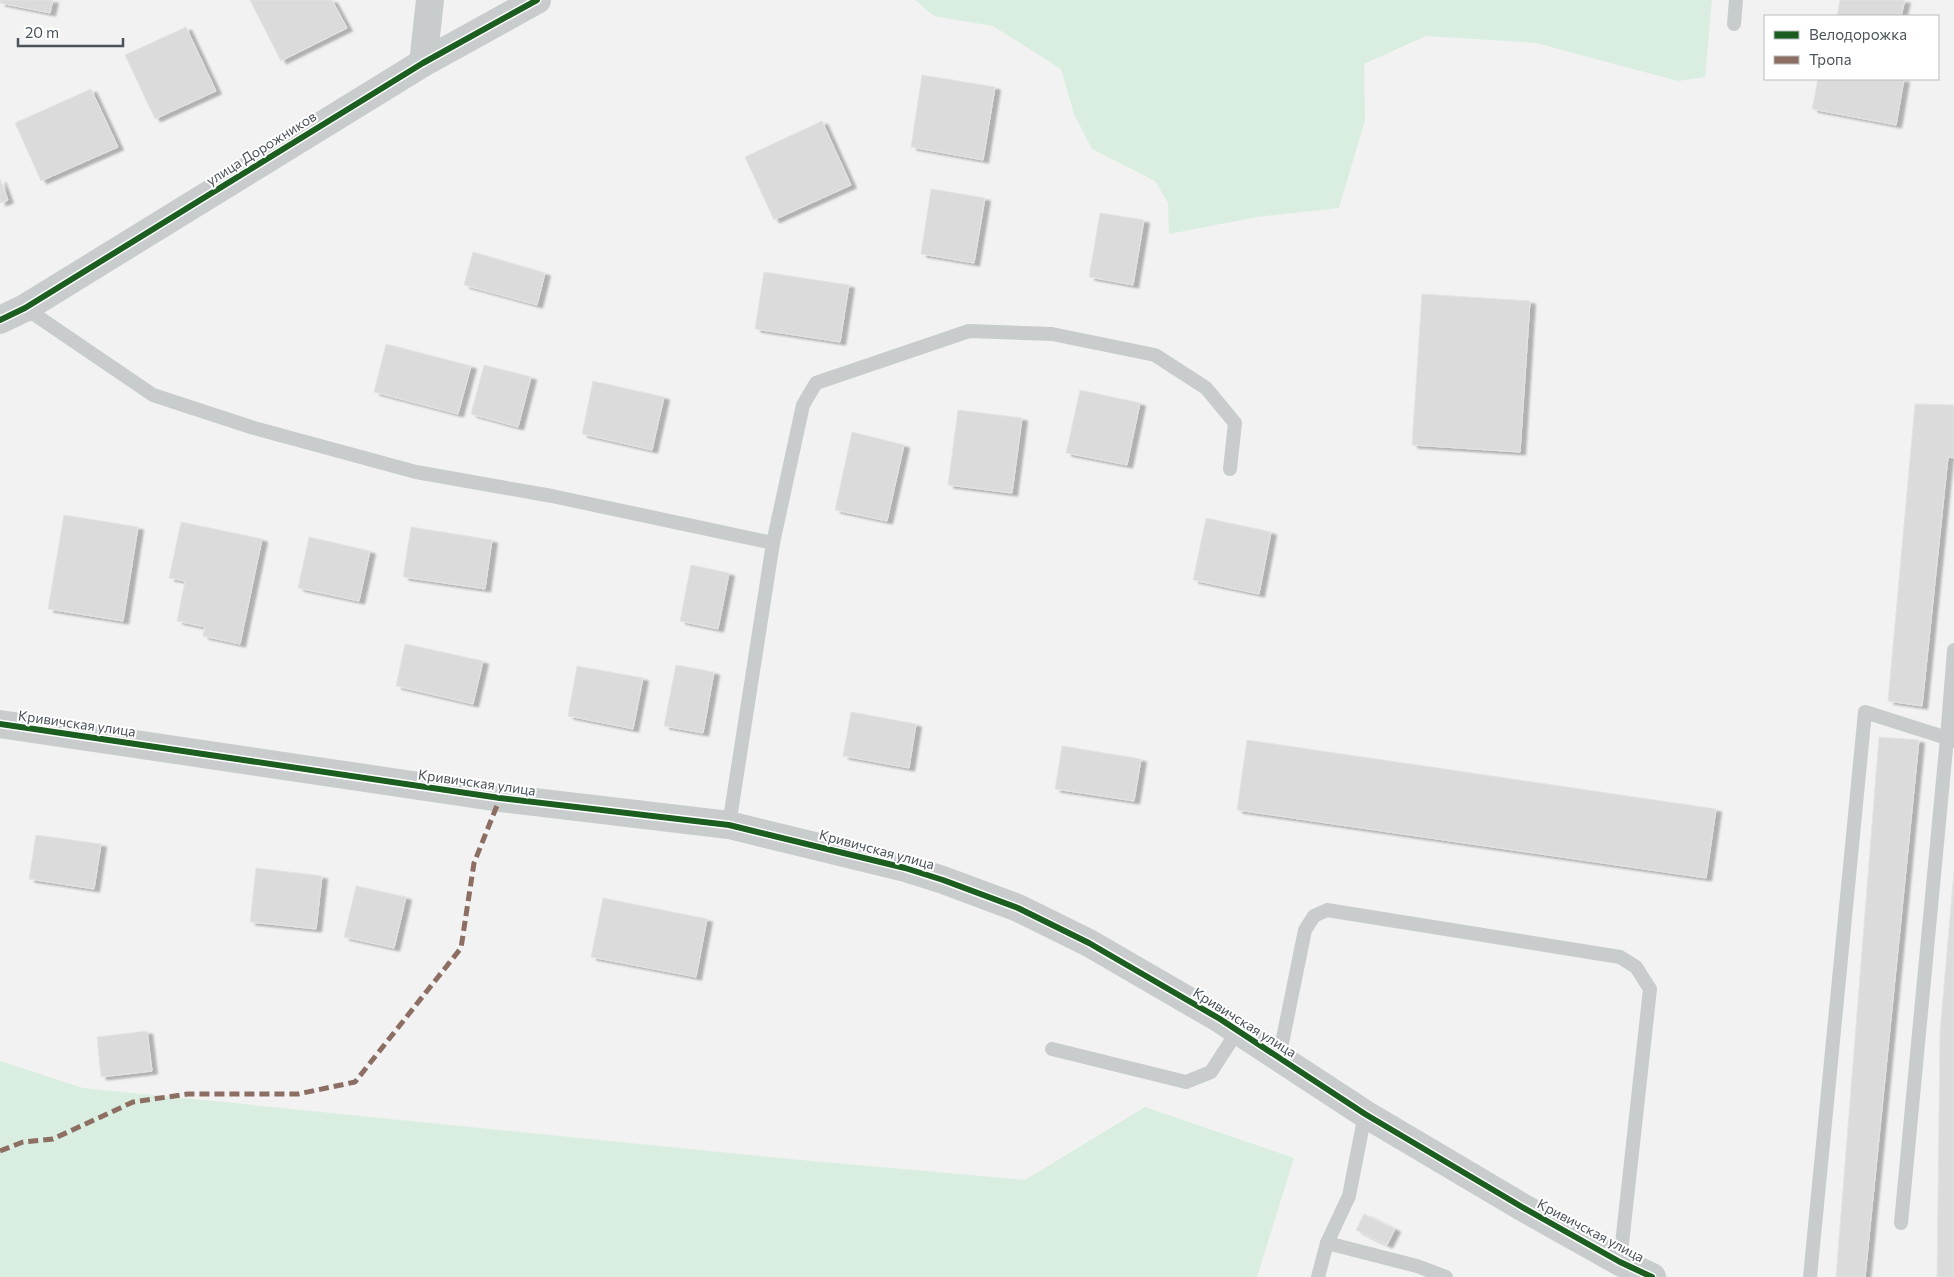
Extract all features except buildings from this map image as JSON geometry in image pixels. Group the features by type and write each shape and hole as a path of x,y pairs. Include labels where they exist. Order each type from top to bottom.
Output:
{"street":[{"path":"423,63 430,0"},
{"name":"улица Дорожников","path":"0,320 25,308 423,63 537,0"},
{"name":"Кривичская улица","path":"0,724 500,798 729,825 905,868 943,880 1008,904 1089,943 1238,1030 1365,1114 1522,1207 1620,1262 1652,1277"}],"lane":[{"path":"1734,24 1736,0"},
{"path":"25,308 153,395 254,428 416,472 552,496 773,543"},
{"path":"729,825 773,543 803,405 816,382 969,331 1052,334 1154,355 1206,388 1234,424 1230,469"},
{"path":"1901,1223 1950,740 1954,650"},
{"path":"1810,1277 1866,712 1950,740"},
{"path":"1279,1058 1305,930 1314,916 1327,910 1620,957 1636,967 1650,989 1620,1262"},
{"path":"1052,1049 1186,1082 1211,1072 1238,1030"},
{"path":"1318,1277 1328,1243 1349,1196 1365,1114"},
{"path":"1328,1243 1417,1266 1446,1277"}],"green space":[{"path":"915,0 1712,0 1705,77 1678,81 1536,43 1426,36 1364,64 1365,120 1339,208 1257,217 1169,234 1168,203 1155,181 1092,149 1074,114 1061,69 993,26 934,16"},
{"path":"0,1061 83,1088 790,1159 1025,1180 1145,1107 1294,1158 1257,1277 0,1277"}],"marked path":[{"path":"0,1151 23,1142 53,1139 133,1102 188,1094 298,1094 355,1082 461,948 474,863 500,798"}],"cycle path":[{"path":"0,320 25,308 423,63 537,0"},
{"path":"0,724 500,798 729,825 905,868 943,880 1018,908 1089,943 1220,1019 1365,1114 1522,1207 1620,1262 1652,1277"}]}
